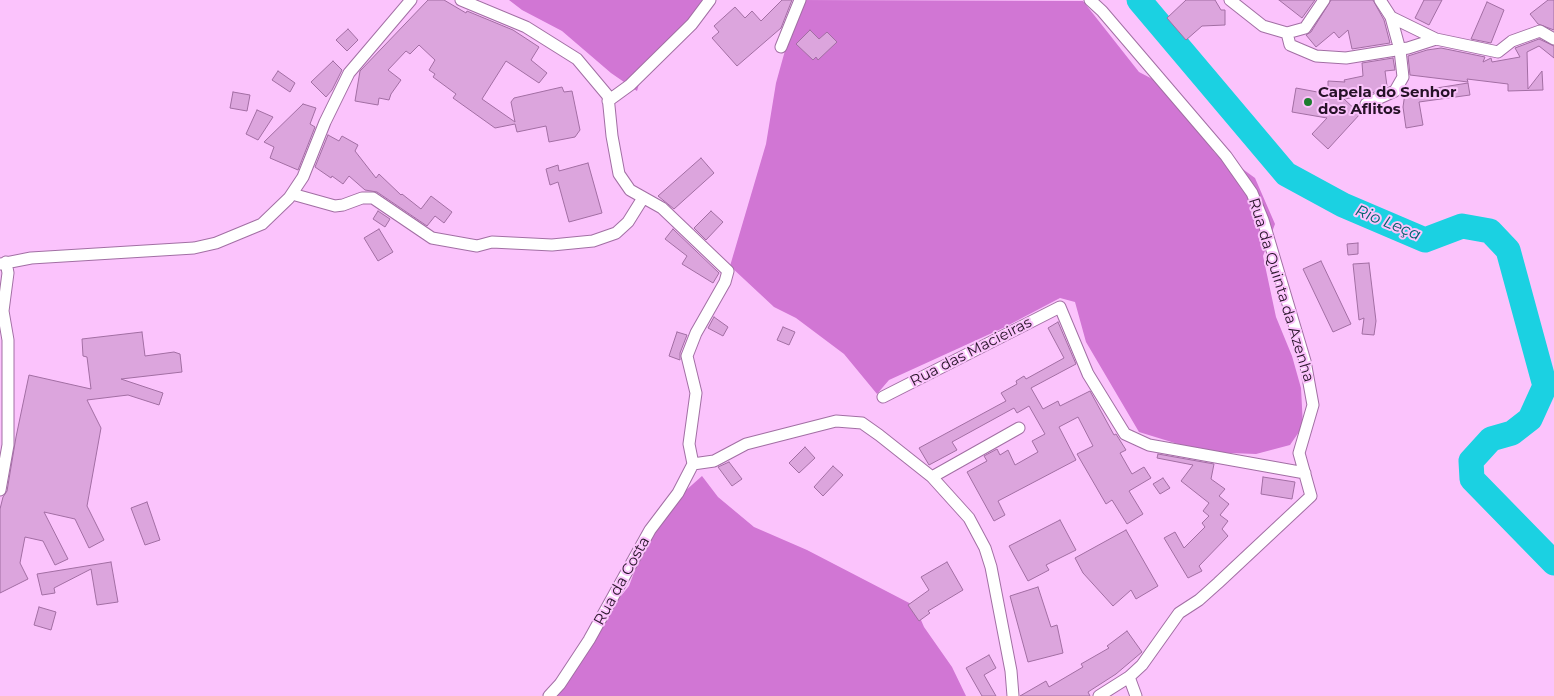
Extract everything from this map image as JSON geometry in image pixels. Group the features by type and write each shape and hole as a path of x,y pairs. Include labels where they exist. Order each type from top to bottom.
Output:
{"street":[{"path":"0,490 8,445 8,340 1,310 8,273 3,263 32,258 194,248 216,243 262,224 277,212 303,177 325,122 349,73 411,0"},
{"path":"461,0 526,27 577,59 608,96 612,136 619,174 630,190 662,208 728,271 725,282 696,333 687,356 696,393 689,444 693,464 714,462 746,444 821,424 836,421 862,423 932,477 969,518 985,548 991,567 1011,671 1013,696"},
{"path":"608,101 630,86 692,24 710,0"},
{"path":"782,47 800,0"},
{"name":"Rua da Quinta da Azenha","path":"1090,0 1102,11 1226,156 1252,193 1263,220 1305,361 1314,405 1299,453 1311,496 1199,600 1179,613 1142,665 1129,677"},
{"path":"1230,0 1263,26 1287,33 1305,28 1324,0"},
{"path":"1366,104 1395,91 1403,77 1400,50 1391,17 1380,0"},
{"path":"1391,17 1436,39 1498,52 1512,41 1540,31 1554,39"},
{"path":"1287,33 1290,45 1316,56 1346,58 1400,50 1436,39"},
{"path":"292,194 335,206 362,198 373,198 432,238 477,246 492,242 552,245 593,241 616,233 628,222 643,198"},
{"name":"Rua das Macieiras","path":"883,397 1060,306 1088,374 1125,434 1149,445 1305,473"},
{"path":"932,477 1019,428"},
{"name":"Rua da Costa","path":"549,696 560,684 590,640 650,530 678,493 693,464"},
{"path":"1099,696 1129,677 1136,696"}],"shaded area":[{"path":"509,0 704,0 639,84 637,91 611,73 562,31 522,10"},
{"path":"799,0 1083,1 1139,72 1162,84 1215,153 1226,164 1233,162 1255,178 1275,224 1263,256 1276,317 1292,356 1301,388 1303,426 1290,445 1256,454 1204,452 1139,432 1086,342 1075,302 1060,298 1003,328 889,380 877,394 844,354 796,318 774,307 730,266 766,144 776,83"},
{"path":"702,476 718,497 754,527 807,550 915,606 924,627 952,667 966,696 547,696 595,628 629,586 645,543 684,492"}],"building":[{"path":"428,0 444,0 466,13 467,11 513,30 539,47 531,60 547,73 539,83 506,61 482,99 515,122 511,102 514,98 562,87 564,92 572,91 580,130 575,137 549,142 546,126 517,132 515,124 495,128 453,98 456,94 433,77 435,74 429,70 435,60 419,45 410,54 406,51 388,70 401,80 389,100 379,98 378,105 355,101 360,71"},
{"path":"782,0 792,0 781,28 737,66 712,38 719,32 714,26 735,7 745,18 752,11 761,21"},
{"path":"1186,0 1215,0 1221,10 1225,10 1225,25 1202,26 1186,40 1167,18"},
{"path":"1279,0 1315,0 1302,18"},
{"path":"1331,0 1373,0 1384,20 1390,43 1352,49 1348,30 1339,38 1334,32 1316,47 1306,35 1311,32"},
{"path":"1424,0 1442,0 1429,25 1415,18"},
{"path":"1548,0 1554,0 1554,30 1538,24 1530,14"},
{"path":"1487,2 1504,10 1491,43 1471,39"},
{"path":"348,29 358,40 347,51 336,40"},
{"path":"810,30 819,39 827,32 837,42 818,60 816,57 813,60 796,44"},
{"path":"1539,39 1554,46 1554,58 1539,46 1527,52 1528,89 1542,71 1543,90 1508,91 1508,84 1467,79 1468,82 1410,75 1408,56 1427,50 1441,48 1485,57 1483,62 1491,58 1492,62 1520,57 1515,48"},
{"path":"1393,58 1395,70 1385,71 1387,86 1368,95 1344,99 1360,114 1328,149 1312,134 1327,118 1292,112 1296,88 1328,94 1328,81 1345,82 1344,80 1363,76 1362,63"},
{"path":"333,61 342,70 332,90 326,97 311,82"},
{"path":"278,71 295,83 290,92 272,80"},
{"path":"1468,83 1470,95 1419,102 1423,125 1406,128 1403,107 1405,93"},
{"path":"233,92 250,95 247,111 230,108"},
{"path":"303,104 316,108 310,124 315,127 298,170 270,158 274,147 264,142"},
{"path":"257,110 273,117 258,140 246,134"},
{"path":"328,135 339,141 342,136 358,145 355,151 376,178 379,174 401,195 421,209 431,196 452,212 444,223 435,216 427,226 377,192 365,190 349,176 343,184 332,176 331,178 315,167"},
{"path":"701,158 714,173 674,209 658,196"},
{"path":"588,163 602,213 569,222 558,182 550,185 546,169 558,165 559,171"},
{"path":"378,211 390,219 385,227 373,219"},
{"path":"711,211 723,222 706,240 694,228"},
{"path":"379,229 393,252 378,261 364,238"},
{"path":"673,229 719,273 713,283 682,264 687,256 665,239"},
{"path":"1358,243 1358,254 1348,255 1347,244"},
{"path":"1321,261 1351,324 1333,332 1303,269"},
{"path":"1369,263 1376,321 1374,335 1362,334 1364,318 1359,320 1353,264"},
{"path":"714,317 728,327 723,336 708,328"},
{"path":"1058,322 1076,364 1031,388 1043,409 1058,401 1060,406 1090,391 1114,435 1116,434 1126,450 1120,453 1132,474 1144,467 1151,478 1129,491 1143,514 1127,524 1112,500 1106,504 1077,454 1093,446 1078,417 1059,427 1076,460 998,501 1005,515 994,521 967,472 987,461 984,456 997,449 1000,455 1008,450 1015,465 1038,452 1032,441 1045,434 1029,406 1017,413 1014,408 952,442 957,450 929,465 919,448 1006,401 1001,393 1017,384 1016,381 1024,376 1026,379 1064,358 1048,328"},
{"path":"783,327 795,332 789,345 777,340"},
{"path":"142,332 145,356 174,352 180,354 182,372 121,379 163,393 159,405 128,395 87,400 101,428 87,506 104,540 89,548 75,519 44,512 68,559 55,565 43,541 25,537 20,563 28,579 0,593 0,509 3,497 7,491 29,375 91,389 87,357 83,356 82,339"},
{"path":"677,332 687,335 680,353 680,360 669,356"},
{"path":"805,447 815,458 799,473 789,463"},
{"path":"1158,454 1214,464 1211,479 1225,489 1219,496 1229,504 1220,515 1228,521 1222,529 1228,536 1199,566 1202,571 1188,578 1164,538 1175,532 1184,548 1205,527 1202,523 1209,516 1203,511 1209,503 1181,481 1193,465 1157,458"},
{"path":"729,462 742,479 732,486 718,467"},
{"path":"833,466 843,475 823,496 814,487"},
{"path":"1263,477 1295,482 1292,499 1261,494"},
{"path":"1163,478 1170,488 1160,494 1153,484"},
{"path":"147,502 160,540 145,545 131,508"},
{"path":"1060,520 1076,550 1046,565 1049,570 1028,581 1009,546"},
{"path":"1126,530 1158,586 1136,599 1131,590 1113,606 1083,573 1075,558"},
{"path":"111,562 118,602 97,605 91,569 54,588 55,593 42,595 37,574"},
{"path":"947,562 963,590 928,611 930,613 919,621 908,605 929,590 921,577"},
{"path":"1038,587 1051,627 1057,625 1063,653 1028,662 1010,596"},
{"path":"39,607 56,612 51,630 34,625"},
{"path":"1127,631 1142,652 1116,674 1088,692 1090,696 1020,696 1046,681 1049,687 1083,667 1081,664 1109,648 1107,646"},
{"path":"989,655 996,668 984,675 996,696 982,696 966,668"}],"waterway":[{"name":"Rio Leça","path":"1139,0 1286,174 1343,205 1425,240 1462,226 1490,231 1508,250 1545,386 1530,419 1512,433 1491,439 1471,461 1472,479 1554,563"}],"place":[{"name":"Capela do Senhor dos Aflitos","path":"1308,102"}]}
